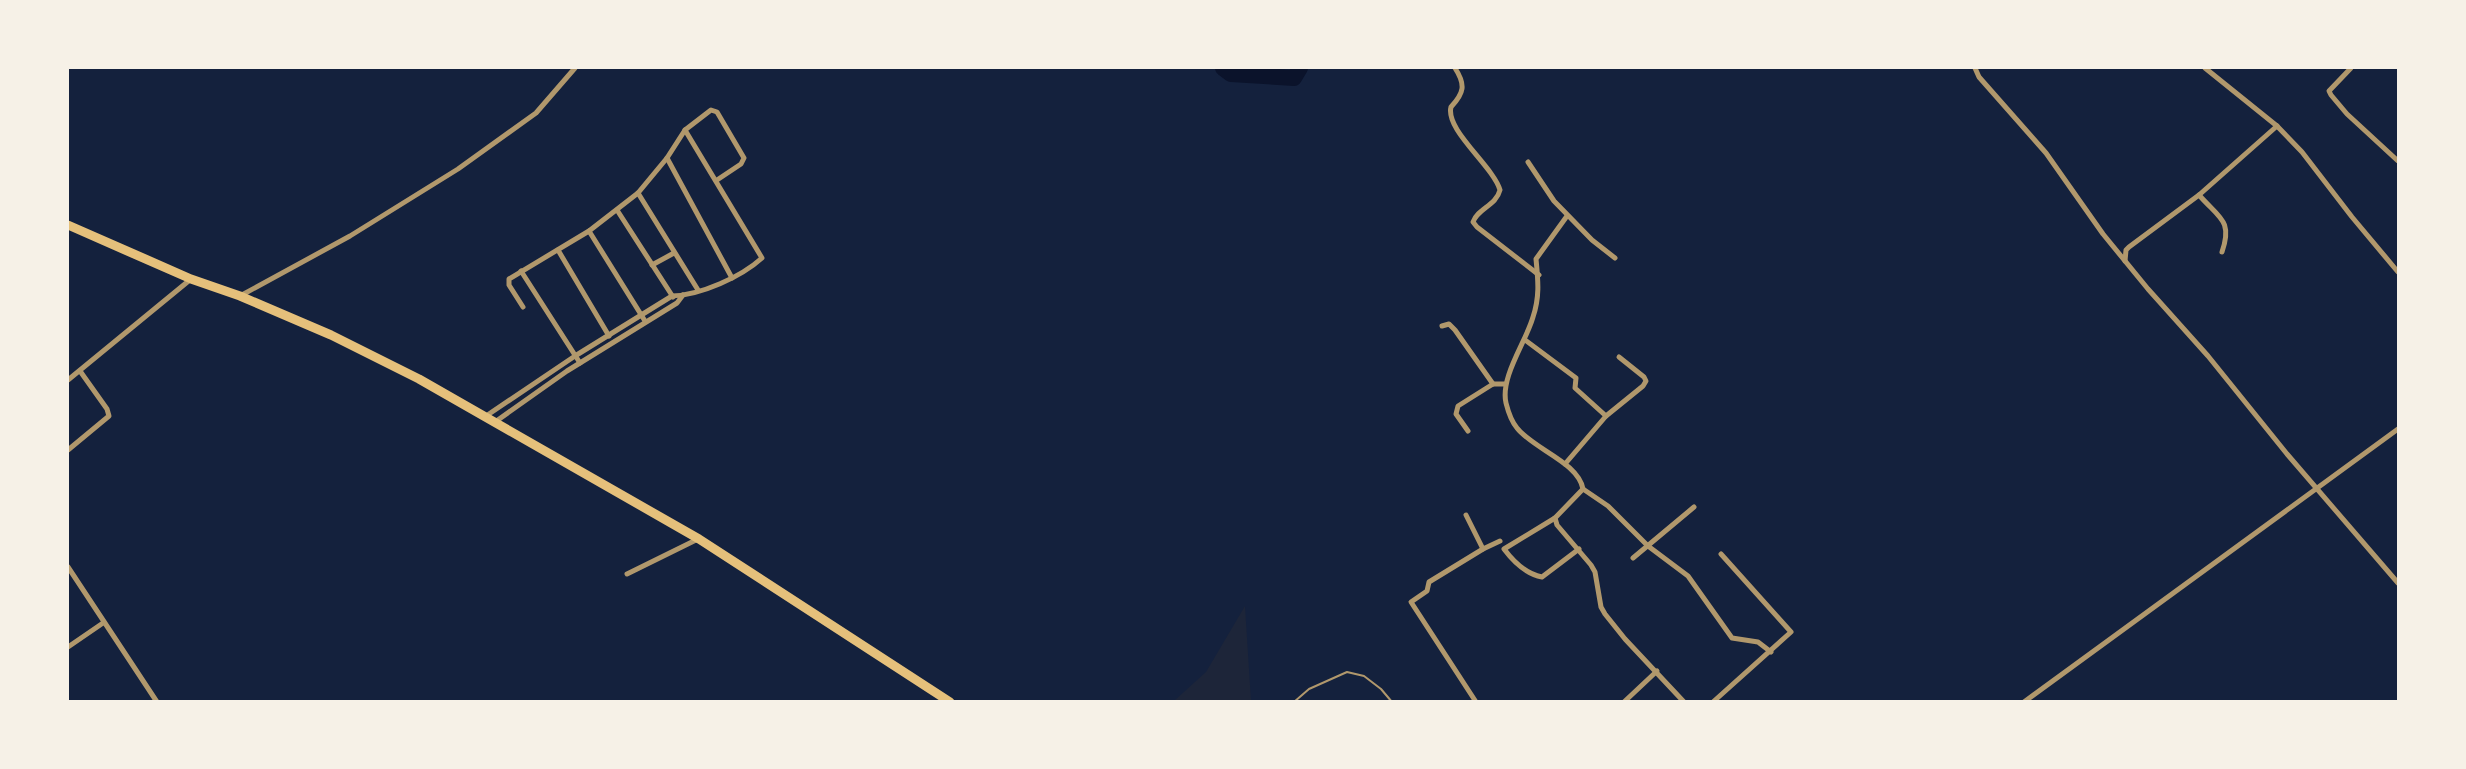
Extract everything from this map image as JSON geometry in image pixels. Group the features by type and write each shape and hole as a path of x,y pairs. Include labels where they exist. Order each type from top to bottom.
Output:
{"highway":[{"path":"68,225 191,279 240,296 353,345 486,416 699,538 950,702"}],"street":[{"path":"240,296 350,237 458,169 536,113 575,68"},
{"path":"1455,68 1462,91 1458,100 1451,107 1451,120 1500,190 1494,203 1475,216 1473,222 1539,275"},
{"path":"1975,68 1978,77 2046,153 2103,234 2125,261 2398,583"},
{"path":"2205,68 2277,126 2302,152 2345,209 2398,272"},
{"path":"2351,68 2329,92 2347,114 2398,161"},
{"path":"523,307 508,281 588,231 638,193 667,158 685,130 711,110 717,112 744,158 741,165 717,180"},
{"path":"2125,261 2129,247 2199,195 2277,126"},
{"path":"486,416 575,356 672,296 683,296 732,278 762,258 685,130"},
{"path":"667,158 732,278"},
{"path":"1528,162 1567,216 1615,258"},
{"path":"638,193 698,290"},
{"path":"2199,195 2227,228 2227,237 2222,252"},
{"path":"617,210 677,303"},
{"path":"1567,216 1536,259 1539,275 1537,302 1525,340 1505,384 1506,403 1518,430 1565,465 1581,481 1584,489 1608,506 1648,546 1688,576 1732,638 1758,642 1771,652"},
{"path":"588,231 645,321"},
{"path":"558,250 613,342"},
{"path":"652,265 674,253"},
{"path":"521,271 580,363"},
{"path":"68,380 191,279"},
{"path":"495,422 580,363 677,303 683,296"},
{"path":"1442,326 1449,324 1455,330 1493,384"},
{"path":"1525,340 1576,378 1575,388 1606,416"},
{"path":"1565,465 1606,416 1631,397 1646,381 1639,371 1619,357"},
{"path":"68,450 109,416 107,409 80,370"},
{"path":"544,376 548,384"},
{"path":"1468,431 1456,414 1458,406 1493,384 1505,384"},
{"path":"2024,702 2398,429"},
{"path":"1504,549 1555,518 1584,489"},
{"path":"1632,558 1694,507"},
{"path":"1466,515 1483,549"},
{"path":"1555,518 1557,525 1579,549 1595,572 1600,607 1625,639 1684,702"},
{"path":"627,574 699,538"},
{"path":"1476,702 1412,602 1426,591 1429,582 1500,539 1504,549 1519,565 1533,575 1542,577 1579,549"},
{"path":"1713,702 1791,632 1721,554"},
{"path":"68,567 157,702"},
{"path":"68,647 103,623"},
{"path":"1624,702 1657,671"}],"lane":[{"path":"1294,702 1309,689 1347,672 1364,676 1381,689 1392,702"}],"shaded area":[{"path":"1245,606 1251,701 1174,701 1206,672"}],"waterway":[{"path":"1223,68 1231,74 1294,78 1300,68"}]}
